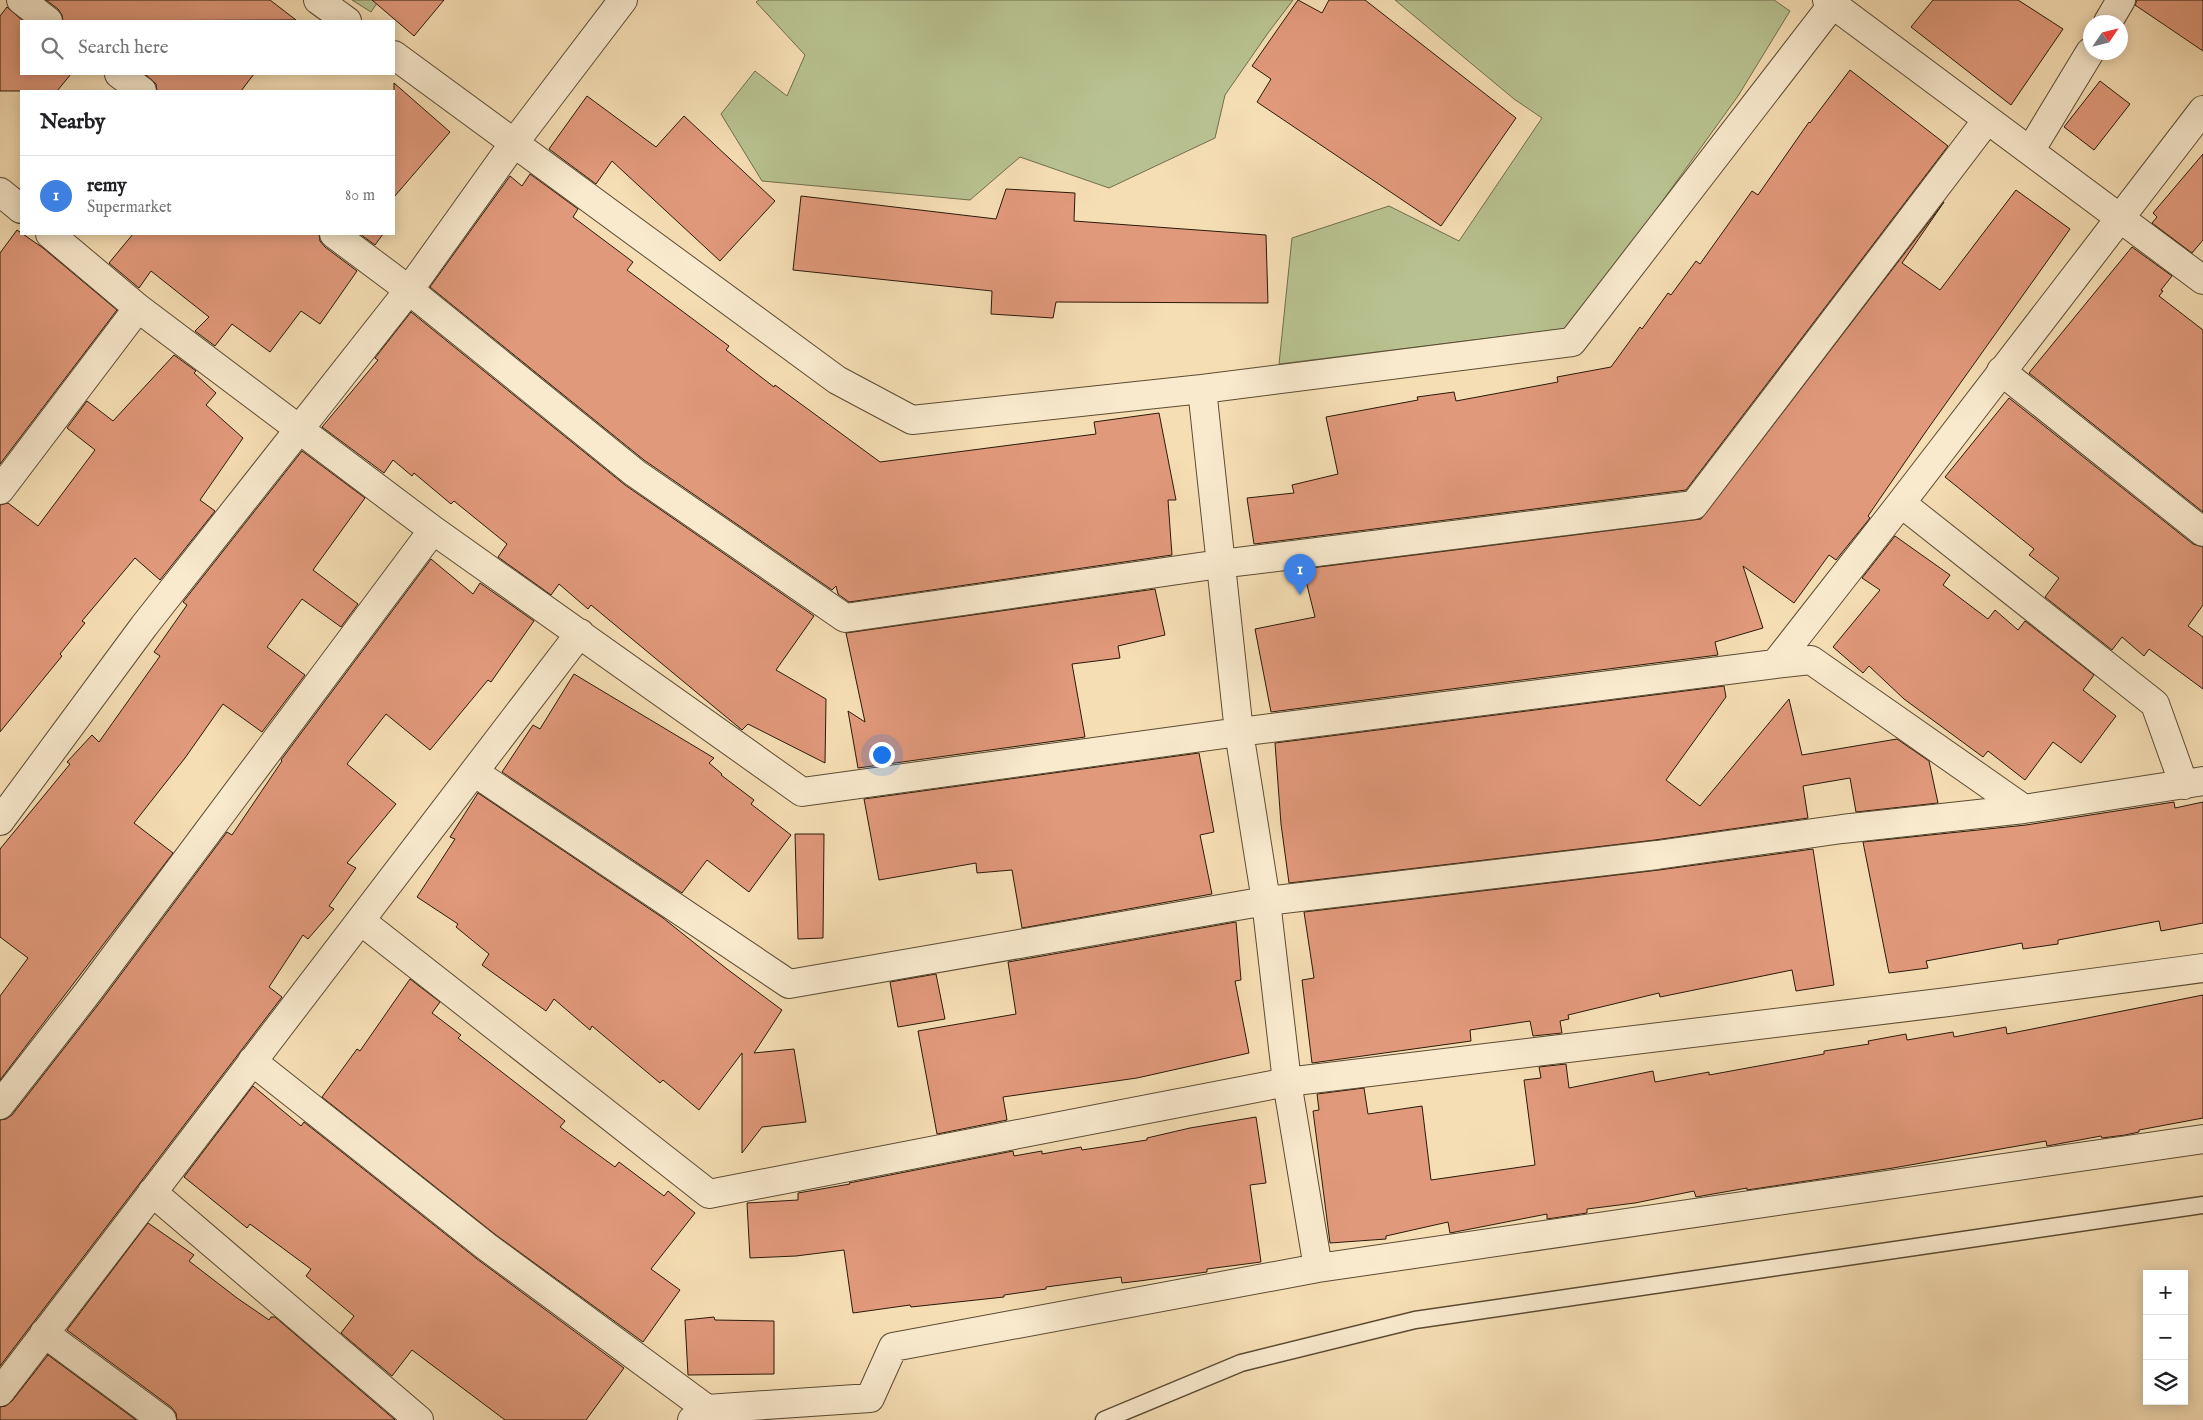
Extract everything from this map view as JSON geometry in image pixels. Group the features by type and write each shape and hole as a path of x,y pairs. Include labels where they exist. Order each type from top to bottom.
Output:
{"street":[{"path":"21,0 47,20"},
{"path":"318,0 346,20"},
{"path":"0,821 144,626 409,290 514,143 624,0"},
{"path":"2112,15 2122,0"},
{"path":"395,56 837,380 912,420 1202,390 1572,342 1832,1 1987,120 2203,280"},
{"path":"2030,151 2085,60"},
{"path":"120,75 141,90"},
{"path":"1775,664 2203,110"},
{"path":"335,235 409,290 635,473 845,618 1220,564 1694,504 1987,120"},
{"path":"51,235 138,308 433,530 802,792 1240,732 1811,660 2024,809"},
{"path":"0,490 138,308"},
{"path":"2001,371 2203,532"},
{"path":"1202,390 1240,732 1266,900 1287,1082 1318,1268"},
{"path":"474,772 788,984 1266,900 1657,856 1842,829 2024,809 2194,783 2156,704 1901,503"},
{"path":"0,1105 94,984 433,530"},
{"path":"0,1392 580,633"},
{"path":"360,921 709,1194 1287,1082 1939,1003 2203,968"},
{"path":"252,1061 700,1414 870,1398 893,1347 1318,1268 2203,1139"},
{"path":"152,1192 419,1420"},
{"path":"44,1333 162,1420"}],"lane":[{"path":"1104,1420 1241,1364 1415,1320 2203,1205"}],"green space":[{"path":"352,0 379,0 371,12"},
{"path":"759,0 1293,0 1225,95 1215,138 1109,188 1020,157 970,200 762,181 721,114 755,71 787,96 805,55 756,2"},
{"path":"1395,0 1774,0 1790,11 1738,96 1571,328 1279,364 1292,238 1389,206 1459,241 1542,118 1514,99"}],"building":[{"path":"46,0 270,0 296,20 63,20 58,9"},
{"path":"372,0 444,0 414,36"},
{"path":"1298,0 1322,13 1329,0 1365,0 1516,118 1441,226 1257,102 1271,79 1252,66"},
{"path":"1933,0 2018,0 2063,29 2011,105 1911,27"},
{"path":"2137,0 2203,0 2203,51 2135,5"},
{"path":"7,7 22,20 20,20 20,75 70,75 58,90 0,91 0,16"},
{"path":"1850,70 1948,146 1686,490 1254,544 1247,498 1294,493 1292,485 1338,474 1326,417 1418,400 1417,397 1454,392 1456,401 1558,382 1557,377 1611,367 1668,293 1671,295 1696,261 1700,264 1752,191 1758,195 1809,122"},
{"path":"146,75 253,75 242,90 157,90 156,84"},
{"path":"2100,81 2130,104 2094,150 2064,127"},
{"path":"394,83 450,132 395,196 395,90"},
{"path":"587,96 656,147 684,116 775,201 720,261 612,161 596,184 549,149"},
{"path":"2203,154 2203,240 2192,253 2152,223 2157,217 2153,213"},
{"path":"530,174 578,209 573,217 633,262 627,270 729,346 726,350 774,387 775,385 880,462 1096,434 1094,422 1159,413 1176,500 1168,500 1172,555 849,602 838,594 836,586 832,590 644,460 430,287 510,176 522,186"},
{"path":"1006,189 1075,193 1074,221 1266,235 1268,303 1056,302 1053,318 991,314 992,291 793,270 801,196 996,219"},
{"path":"2016,190 2070,229 1927,430 1868,516 1870,518 1836,560 1829,555 1794,603 1743,566 1763,628 1715,642 1718,655 1271,712 1255,629 1315,617 1303,569 1701,519 1944,202 1902,263 1940,290"},
{"path":"17,230 20,232 20,235 24,235 43,248 117,310 0,464 0,253"},
{"path":"132,235 319,235 320,241 325,247 357,271 320,324 301,311 270,352 232,324 215,346 195,331 209,317 151,271 139,288 109,263"},
{"path":"361,235 382,235 375,245"},
{"path":"2132,247 2172,276 2161,290 2163,291 2159,296 2203,330 2203,512 2029,373"},
{"path":"411,312 625,485 814,616 776,670 826,699 825,763 748,724 742,730 591,605 588,609 559,584 551,595 498,557 507,544 454,501 451,504 414,473 412,476 393,460 384,473 322,427 378,360 375,358"},
{"path":"174,355 196,371 194,373 216,393 206,405 243,438 200,500 215,511 160,580 135,558 82,621 85,623 60,654 62,656 0,732 0,505 8,503 38,526 95,450 67,428 87,401 113,421"},
{"path":"2009,398 2193,544 2203,547 2203,605 2188,626 2203,637 2203,689 2149,649 2144,656 2122,637 2112,650 2045,597 2059,578 2029,555 2034,549 1945,477"},
{"path":"302,451 365,498 313,570 358,604 341,627 302,599 267,647 305,675 262,732 223,704 185,758 134,823 173,853 0,1080 0,996 28,958 0,937 0,849 70,764 67,762 92,735 99,742 160,656 154,652 187,605 183,602"},
{"path":"1895,536 1950,575 1943,585 1988,619 1995,610 2018,630 2025,621 2094,675 2083,690 2116,716 2081,763 2053,742 2025,780 1988,751 1983,757 1904,699 1869,666 1863,673 1833,647 1880,590 1862,578"},
{"path":"431,559 473,594 480,583 534,621 491,682 488,680 430,750 386,714 347,764 396,804 347,863 356,868 329,906 334,909 308,939 303,935 269,987 282,997 0,1366 0,1120 12,1115 101,1001 227,832 232,835 281,760"},
{"path":"1155,589 1165,635 1118,646 1120,658 1072,664 1085,737 858,768 848,711 865,722 846,633"},
{"path":"574,674 714,758 709,763 721,775 754,800 751,804 791,835 749,892 707,860 682,893 502,772 533,725 540,729"},
{"path":"1724,686 1726,697 1666,780 1700,806 1789,699 1802,755 1897,739 1929,761 1938,803 1856,812 1850,778 1803,786 1808,818 1655,840 1289,883 1281,824 1275,743"},
{"path":"1199,753 1214,832 1200,835 1212,894 1022,928 1012,870 977,873 976,863 879,880 864,799"},
{"path":"478,793 663,918 782,1010 754,1053 794,1049 806,1122 762,1127 742,1153 742,1053 699,1110 663,1080 660,1083 592,1026 590,1030 554,999 546,1011 482,965 489,954 456,927 458,924 417,897 455,839 450,837"},
{"path":"2174,802 2175,808 2203,802 2203,923 2161,931 2159,921 2058,940 2058,944 2023,949 2022,943 1926,961 1928,968 1889,973 1863,842 2026,825"},
{"path":"795,834 824,834 823,938 798,939"},
{"path":"1813,849 1834,985 1796,991 1792,970 1660,997 1659,993 1568,1015 1569,1019 1560,1021 1562,1033 1533,1036 1530,1021 1470,1030 1471,1041 1312,1063 1302,980 1314,978 1304,912 1659,870"},
{"path":"1236,922 1241,980 1235,981 1249,1053 1137,1078 1003,1097 1007,1120 937,1134 918,1031 1016,1014 1008,962"},
{"path":"936,974 945,1019 898,1027 890,982"},
{"path":"410,979 440,1002 432,1013 461,1035 458,1038 565,1121 560,1127 615,1167 619,1162 664,1196 668,1191 695,1213 651,1269 680,1290 643,1342 496,1235 322,1097 357,1049 360,1051"},
{"path":"2203,995 2203,1118 2139,1130 2139,1132 2125,1135 2102,1138 2101,1136 2047,1146 2046,1141 1893,1168 1696,1197 1694,1191 1635,1203 1587,1209 1587,1213 1547,1219 1547,1214 1450,1233 1448,1222 1386,1236 1386,1239 1330,1243 1313,1111 1319,1110 1317,1094 1364,1088 1368,1114 1422,1106 1431,1180 1535,1165 1524,1080 1541,1078 1539,1067 1566,1064 1569,1088 1653,1071 1655,1082 1709,1072 1709,1075 1824,1054 1824,1051 1869,1044 1868,1041 1906,1034 1907,1040 1953,1032 1954,1037 2006,1027 2007,1034"},
{"path":"253,1086 301,1126 304,1122 477,1259 624,1368 586,1420 505,1420 412,1350 392,1376 341,1333 354,1316 306,1276 311,1269 250,1224 247,1228 184,1177"},
{"path":"1256,1117 1266,1183 1250,1185 1261,1262 1207,1269 1207,1272 1139,1281 1122,1283 1121,1277 1046,1287 1046,1289 1004,1295 1004,1297 911,1307 910,1305 853,1313 844,1250 796,1256 750,1258 747,1203 798,1200 798,1193 1013,1151 1014,1156 1042,1151 1042,1154 1081,1147 1082,1150 1147,1140 1147,1138 1190,1128"},
{"path":"148,1223 194,1255 189,1261 237,1298 269,1320 271,1317 275,1317 395,1420 177,1420 176,1413 171,1407 67,1330"},
{"path":"714,1317 715,1320 774,1321 774,1374 688,1375 685,1320"},
{"path":"48,1355 136,1420 0,1420 0,1407 6,1406 12,1401"}],"place":[{"name":"remy","path":"1300,595"}]}
